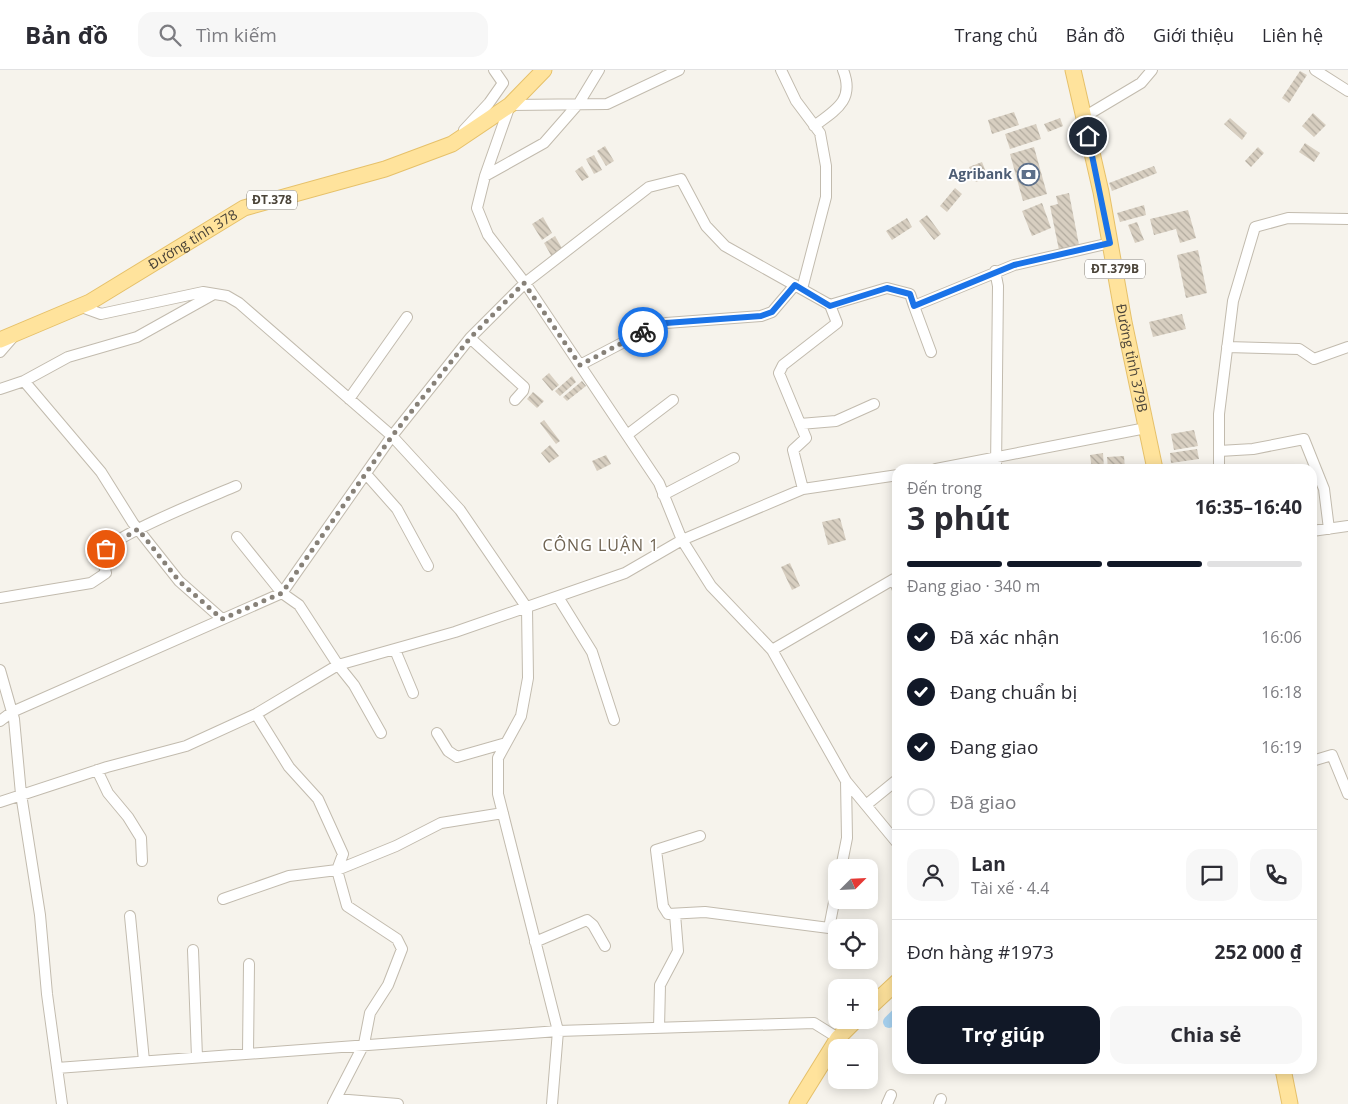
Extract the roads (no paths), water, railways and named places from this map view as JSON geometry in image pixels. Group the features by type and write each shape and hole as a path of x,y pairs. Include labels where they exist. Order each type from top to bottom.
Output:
{"main road":[{"name":"Đường tỉnh 378","path":"7,338 79,306 142,272 201,232 244,208 385,169 452,144 510,105 544,70"},
{"name":"Đường tỉnh 379B","path":"1073,70 1154,464"},
{"path":"878,1000 892,987"},
{"path":"797,1104 838,1038 847,1029"},
{"path":"1284,1074 1290,1104"}],"street":[{"path":"452,144 489,103 502,83 494,70"},
{"path":"485,176 544,143 579,103 598,70"},
{"path":"679,70 607,104 510,105 476,208 488,235 524,283 659,483 682,540 711,586 772,650 846,781 892,837"},
{"path":"580,365 645,331 666,323 761,316 772,312 799,287 826,197 826,166 820,133 796,101 781,70"},
{"path":"814,126 838,110 844,100 847,85 843,70"},
{"path":"1084,117 1141,83 1152,70"},
{"path":"1315,70 1348,91"},
{"path":"0,721 12,712 282,593 392,436 470,338 524,283 649,187 681,179 706,226 725,246 830,306 837,323 782,365 779,373 806,438 793,450 803,489"},
{"path":"1219,464 1219,414 1232,301 1255,227 1288,218 1348,219"},
{"path":"914,306 995,271 1110,243"},
{"path":"995,271 998,286 996,464"},
{"path":"830,306 887,288 910,294 931,352"},
{"path":"79,306 101,314 203,292 227,296 239,302 392,436 460,510 527,608 528,678 521,716 498,758 498,794 558,1032 552,1104"},
{"path":"0,389 24,381 68,357 138,337 214,294"},
{"path":"349,399 407,317"},
{"path":"0,352 7,338"},
{"path":"470,338 524,387 515,400"},
{"path":"1227,347 1299,349 1314,359 1348,347"},
{"path":"24,381 102,472 138,529 179,581 222,619"},
{"path":"627,435 672,400"},
{"path":"800,424 836,421 874,404"},
{"path":"961,464 1146,428"},
{"path":"1219,451 1253,449 1304,439 1314,464"},
{"path":"663,495 734,458"},
{"path":"1317,472 1324,489 1329,529"},
{"path":"366,474 397,509 428,566"},
{"path":"0,802 97,770 186,746 256,714 338,665 395,650 527,608 625,573 682,540 803,489 892,476"},
{"path":"0,598 91,582 106,573 102,558 106,549 138,529 236,486"},
{"path":"1317,530 1348,526"},
{"path":"237,537 282,593 299,605 338,665 354,685 381,733"},
{"path":"772,650 892,580"},
{"path":"558,596 592,652 614,720"},
{"path":"395,650 413,693"},
{"path":"0,670 12,712 21,794 40,915 62,1104"},
{"path":"256,714 289,767 318,799 343,854 337,870 347,906 397,939 402,949 388,985 370,1013 364,1044 335,1102 398,1104"},
{"path":"437,733 448,751 457,757 506,743"},
{"path":"1317,760 1332,755 1348,794"},
{"path":"97,770 108,793 128,817 141,838 142,861"},
{"path":"843,859 847,838 846,781"},
{"path":"866,805 892,784"},
{"path":"223,900 289,876 337,870 396,846 441,823 503,813"},
{"path":"700,836 659,848 655,853 664,910 668,914 705,912 829,928 833,909"},
{"path":"659,1028 660,985 678,951 675,914"},
{"path":"130,916 144,1061"},
{"path":"535,942 586,920 593,925 605,946"},
{"path":"193,950 197,1057"},
{"path":"248,1053 250,964"},
{"path":"57,1068 364,1044 659,1028 814,1023 838,1038"}],"waterway":[{"path":"889,1022 892,1019"}],"place":[{"name":"Agribank","path":"1028,174"}],"district":[{"name":"CÔNG LUẬN 1","path":"601,545"}]}
